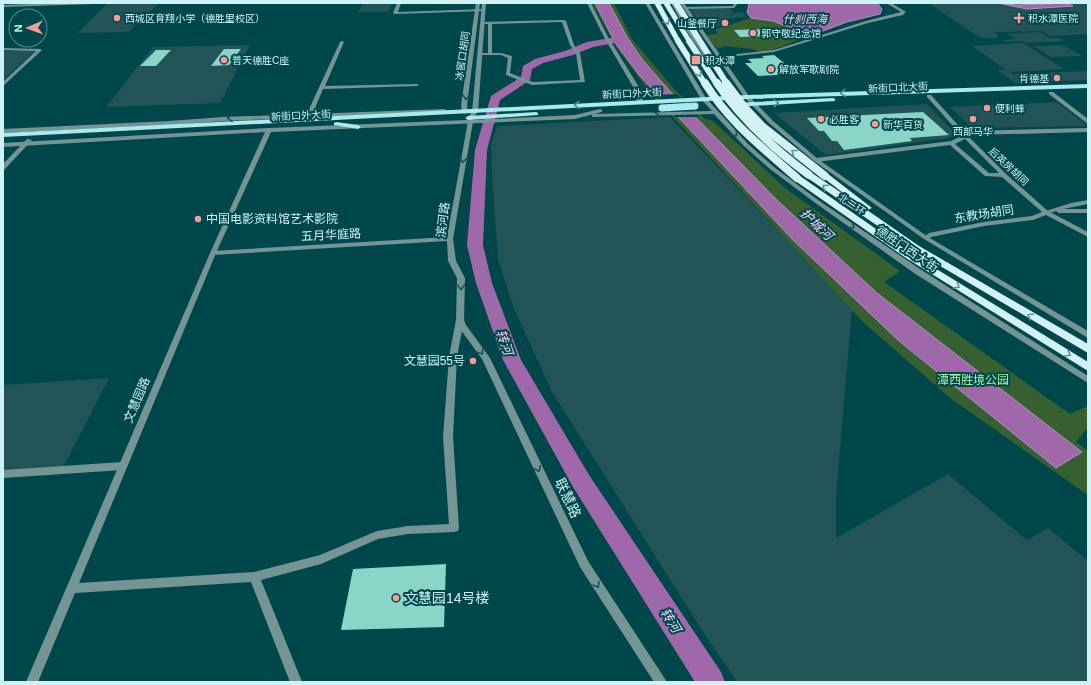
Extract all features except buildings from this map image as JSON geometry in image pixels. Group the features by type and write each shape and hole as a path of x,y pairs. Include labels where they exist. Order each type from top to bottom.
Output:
{"highway":[{"name":"北二环","path":"657,3 678,41 718,104 738,126 797,178 909,256 1088,366"},
{"name":"北二环","path":"666,3 712,78 733,106 777,151 809,176 916,248 1088,349"},
{"path":"674,3 746,109 770,133 880,217 916,248"}],"main road":[{"name":"新街口北大街","path":"704,99 747,96 1088,86"},
{"name":"新街口北大街","path":"709,105 929,96 1088,92"},
{"name":"新街口外大街","path":"3,141 27,142 332,124 470,120 481,116 600,111 704,99"},
{"name":"新街口外大街","path":"498,115 638,102 695,106 709,105"},
{"name":"新街口外大街","path":"3,135 308,118 465,112 475,112 481,116"},
{"path":"332,124 358,126"},
{"path":"39,129 50,133"}],"street":[{"path":"3,6 95,3"},
{"path":"399,3 395,13 484,10"},
{"name":"冰窖口胡同","path":"465,112 464,105 478,3"},
{"name":"冰窖口胡同","path":"475,112 481,54 484,3"},
{"path":"589,3 606,37 642,97 638,102"},
{"name":"德胜门西大街","path":"647,3 704,99 746,145 772,168 816,201 917,271 1088,380"},
{"name":"德胜门西大街","path":"674,3 723,82 747,96"},
{"path":"684,5 734,7 736,3"},
{"path":"720,57 774,51 809,38 866,22 902,14 904,12 888,3"},
{"name":"德胜门西大街","path":"684,5 747,96 771,122 816,160 926,238 1088,335"},
{"path":"481,54 501,54 510,57 508,74 526,83 583,81 578,53 572,45 564,21 483,23"},
{"path":"490,23 490,54"},
{"path":"308,118 342,42"},
{"path":"3,49 40,50 3,85"},
{"path":"678,56 705,55 715,50"},
{"path":"321,88 417,85"},
{"path":"1051,93 1088,122"},
{"name":"后英房胡同","path":"929,96 1004,175 1046,212 1088,235"},
{"name":"新街口外大街","path":"575,117 600,111"},
{"path":"465,112 470,120 475,112"},
{"name":"新街口外大街","path":"498,115 575,117 715,112"},
{"name":"新街口外大街","path":"3,131 222,119 308,118"},
{"name":"新街口外大街","path":"3,145 27,142 470,120"},
{"name":"滨河路","path":"254,577 322,559 377,535 408,530 454,528 448,437 453,357 460,320 461,281 452,261 450,239 470,120"},
{"name":"文慧园路","path":"32,682 213,253 269,130"},
{"path":"772,168 816,160 951,143 961,141 965,135 983,132 1088,130"},
{"path":"3,168 27,142"},
{"path":"951,143 987,175 1004,175"},
{"path":"1046,212 1073,204 1088,202"},
{"path":"1046,212 1088,210"},
{"name":"东教场胡同","path":"926,238 929,235 984,224 1033,218 1046,212"},
{"name":"五月华庭路","path":"213,253 450,239"},
{"name":"联慧路","path":"460,320 464,331 486,358 584,564 661,682"},
{"path":"3,474 122,466"},
{"path":"71,588 254,577 296,682"}],"shaded area":[{"name":"西城区育翔小学（德胜里校区）","path":"159,3 128,32 77,33 107,4"},
{"path":"363,3 392,3 388,12 358,12"},
{"name":"积水潭医院","path":"918,3 1088,3 1088,34 1050,36 1041,31 995,32 998,36 997,38 980,38 930,4"},
{"path":"692,8 730,8 733,13 743,12 746,17 726,19 731,24 704,28 690,10"},
{"path":"1040,32 1050,38 1059,38 1064,41 1026,43 1023,41 1005,42 1002,40 1015,39 1007,34"},
{"path":"1023,43 1064,69 1011,72 1012,74 1088,71 1088,80 1015,83 998,70 1006,70 972,46"},
{"path":"250,45 220,103 106,107 153,47"},
{"path":"1063,45 1082,56 1051,57 1033,46"},
{"path":"3,51 35,51 3,80"},
{"path":"1057,102 1087,126 972,128 950,107"},
{"path":"927,104 955,133 949,138 826,155 774,113"},
{"path":"670,117 852,308 836,497 836,538 948,474 1027,540 1048,528 1088,561 1088,682 737,682 703,632 552,392 513,306 498,259 491,144 497,126"},
{"path":"109,378 64,466 3,470 3,385"}],"green space":[{"name":"潭西胜境公园","path":"592,3 614,3 632,39 674,89 705,119 712,120 785,188 900,271 884,282 1070,414 1088,406 1088,427 1076,442 1088,451 1088,495 950,398 863,322 649,91 617,48"},
{"path":"751,18 782,23 801,39 772,50 760,52 753,49 724,46 718,49 706,35 717,34 716,29"}],"water":[{"path":"595,3 609,3 627,37 642,59 668,89 776,199 877,293 1082,452 1056,468 899,341 793,240 640,76 616,44"},
{"name":"什刹西海","path":"749,3 877,3 882,9 880,14 847,22 812,35 793,38 787,34 788,27 773,21 751,18 747,13"},
{"path":"998,3 1018,5 1066,3 1073,6 1027,9"}],"pier":[{"path":"677,94 700,117 676,117 656,95"}],"waterway":[{"name":"转河","path":"622,39 591,44 569,53 539,61 527,68 526,78 495,98 481,150 475,245 484,283 512,360 581,481 711,682"}],"place":[{"name":"西城区育翔小学（德胜里校区）","path":"117,18"},
{"name":"积水潭医院","path":"1019,18"},
{"name":"山釜餐厅","path":"725,23"},
{"name":"郭守敬纪念馆","path":"753,33"},
{"name":"普天德胜C座","path":"224,60"},
{"name":"积水潭","path":"696,60"},
{"name":"解放军歌剧院","path":"771,69"},
{"name":"肯德基","path":"1057,78"},
{"name":"便利蜂","path":"987,108"},
{"name":"必胜客","path":"821,119"},
{"name":"西部马华","path":"973,119"},
{"name":"新华百货","path":"875,124"},
{"name":"中国电影资料馆艺术影院","path":"198,219"},
{"name":"文慧园55号","path":"473,361"},
{"name":"文慧园14号楼","path":"396,598"}],"water label":[{"name":"护城河","path":"817,224"}]}
